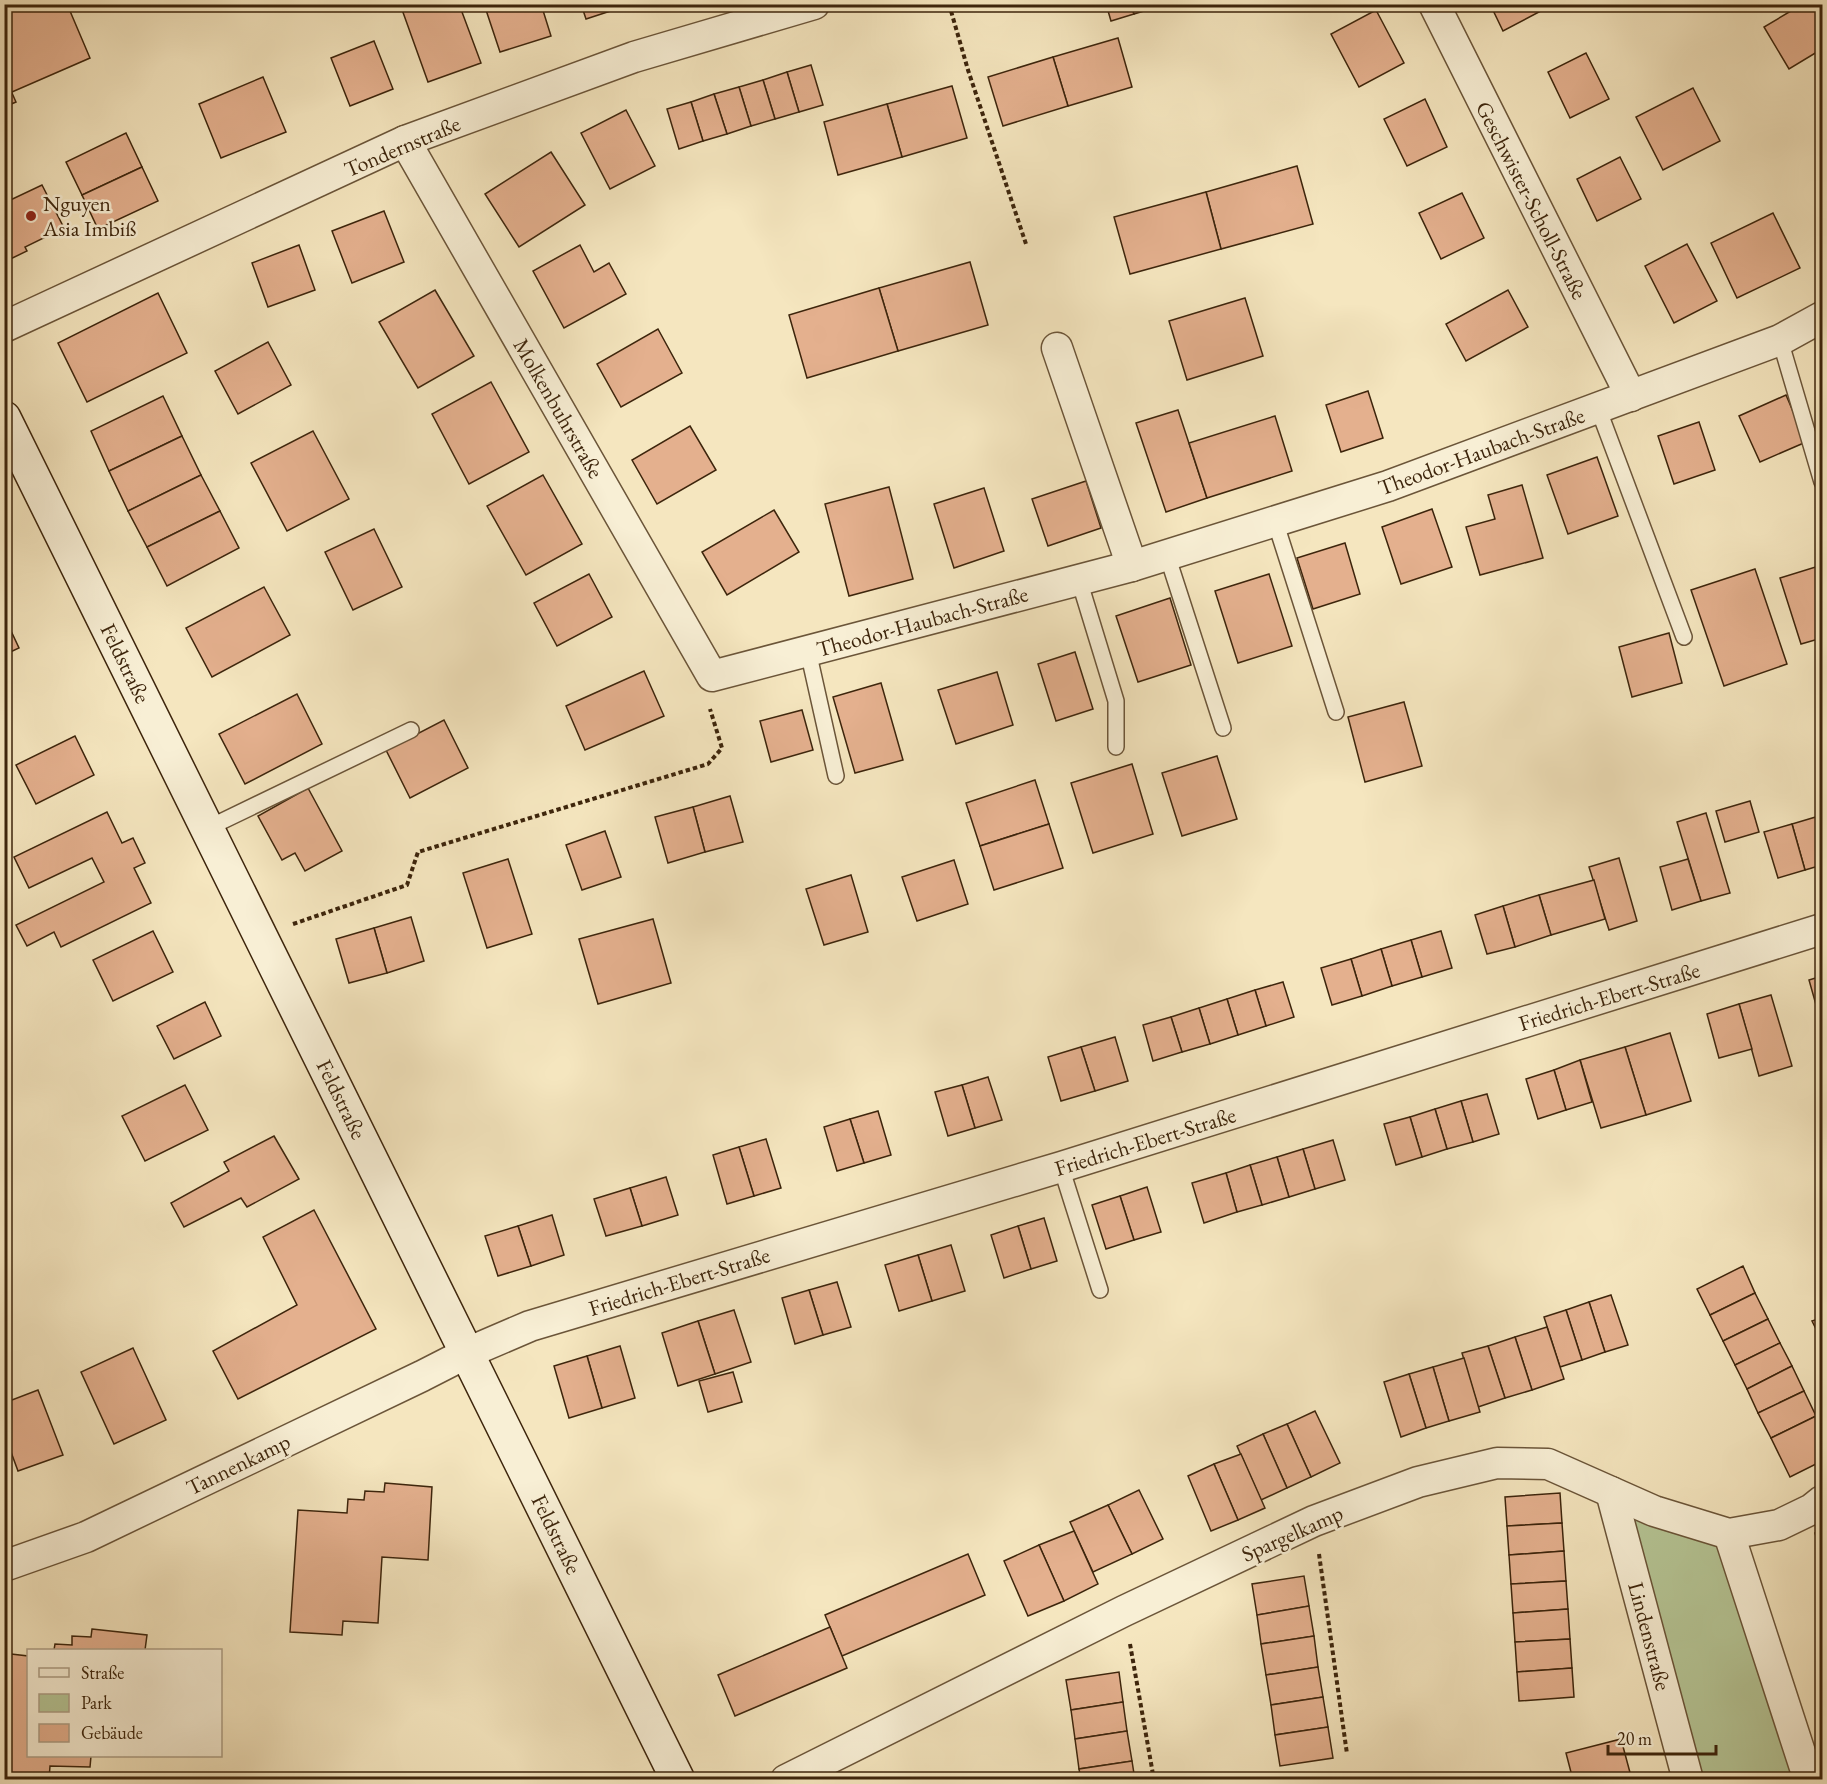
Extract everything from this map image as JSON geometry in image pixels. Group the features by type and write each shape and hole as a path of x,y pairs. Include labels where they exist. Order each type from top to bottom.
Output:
{"street":[{"name":"Tondernstraße","path":"4,327 405,141 634,57 814,4"},
{"name":"Geschwister-Scholl-Straße","path":"1434,4 1631,396"},
{"name":"Molkenbuhrstraße","path":"405,141 712,676"},
{"name":"Theodor-Haubach-Straße","path":"712,676 1132,566 1388,486 1780,340 1822,317"},
{"path":"1057,348 1132,566"},
{"name":"Feldstraße","path":"4,418 678,1779"},
{"name":"Friedrich-Ebert-Straße","path":"467,1353 530,1326 1061,1167 1822,929"},
{"name":"Tannenkamp","path":"4,1566 86,1537 422,1377 467,1353"},
{"name":"Spargelkamp","path":"786,1779 1124,1611 1314,1521 1418,1482 1497,1463 1548,1464 1654,1511 1729,1534 1779,1525 1812,1509 1822,1501"},
{"name":"Lindenstraße","path":"1611,1492 1688,1779"},
{"path":"1729,1534 1809,1779"}],"lane":[{"path":"1780,340 1822,482"},
{"path":"1598,408 1684,637"},
{"path":"1275,521 1336,712"},
{"path":"1167,555 1223,728"},
{"path":"1079,580 1116,701 1116,747"},
{"path":"808,651 836,776"},
{"path":"208,828 411,730"},
{"path":"1061,1167 1100,1290"}],"path":[{"path":"949,4 968,70 1026,244"},
{"path":"261,935 407,885 418,852 708,764 722,748 708,702 712,676"},
{"path":"1314,1521 1347,1754"},
{"path":"1124,1611 1154,1779"}],"green space":[{"path":"1610,1494 1729,1534 1809,1779 1688,1779"}],"building":[{"path":"29,4 67,4 90,58 12,92 4,75 4,15"},
{"path":"400,4 459,4 481,63 428,82"},
{"path":"484,4 541,4 551,36 500,52"},
{"path":"581,4 632,4 586,19"},
{"path":"1106,4 1131,4 1134,14 1111,21"},
{"path":"1131,4 1156,4 1157,7 1134,14"},
{"path":"1490,4 1554,4 1503,31"},
{"path":"1787,4 1822,4 1822,49 1789,69 1764,27 1791,11"},
{"path":"1376,10 1404,63 1359,87 1331,34"},
{"path":"1118,38 1132,87 1068,106 1053,57"},
{"path":"374,41 393,89 350,106 331,58"},
{"path":"1586,53 1609,99 1570,118 1548,72"},
{"path":"1053,57 1068,106 1003,126 988,77"},
{"path":"811,65 823,105 799,112 787,72"},
{"path":"787,72 799,112 775,119 763,80"},
{"path":"4,75 16,102 4,107"},
{"path":"263,77 286,132 221,158 199,104"},
{"path":"763,80 775,119 751,126 739,87"},
{"path":"952,86 967,138 902,157 887,104"},
{"path":"739,87 751,126 727,134 714,94"},
{"path":"1693,88 1720,141 1663,170 1636,117"},
{"path":"714,94 727,134 703,141 691,102"},
{"path":"1425,99 1447,147 1407,166 1384,119"},
{"path":"691,102 703,141 679,149 667,109"},
{"path":"887,104 902,157 838,175 824,122"},
{"path":"626,110 655,166 610,189 581,133"},
{"path":"126,133 142,167 82,195 66,162"},
{"path":"551,152 585,205 519,247 485,194"},
{"path":"1620,157 1641,199 1597,221 1577,179"},
{"path":"1297,166 1313,224 1221,249 1206,192"},
{"path":"142,167 158,201 98,229 82,195"},
{"name":"Nguyen Asia Imbiß","path":"42,185 64,228 25,247 27,251 4,262 4,203"},
{"path":"1206,192 1221,249 1130,274 1114,217"},
{"path":"1462,193 1484,238 1441,259 1419,213"},
{"path":"384,211 404,262 352,283 332,231"},
{"path":"1773,213 1800,268 1737,298 1711,243"},
{"path":"1687,244 1717,301 1674,323 1645,266"},
{"path":"299,245 315,290 268,307 252,263"},
{"path":"580,245 594,272 609,263 626,294 564,328 533,271"},
{"path":"970,262 988,325 898,351 879,288"},
{"path":"879,288 898,351 807,378 789,315"},
{"path":"435,290 474,356 418,388 379,322"},
{"path":"1508,290 1528,327 1466,361 1446,324"},
{"path":"158,293 187,353 87,402 58,343"},
{"path":"1245,298 1263,356 1187,380 1169,321"},
{"path":"658,329 682,373 621,407 597,364"},
{"path":"268,342 291,385 238,414 215,371"},
{"path":"491,382 529,452 469,484 432,414"},
{"path":"1368,391 1383,438 1341,452 1326,405"},
{"path":"1786,395 1806,442 1760,462 1739,416"},
{"path":"163,396 182,436 109,471 91,431"},
{"path":"1178,410 1207,498 1166,512 1136,423"},
{"path":"1275,416 1292,471 1207,498 1189,443"},
{"path":"1699,422 1715,470 1674,484 1658,436"},
{"path":"690,426 716,470 657,504 632,460"},
{"path":"313,431 349,499 287,531 251,463"},
{"path":"182,436 201,475 128,511 109,471"},
{"path":"1597,457 1618,516 1568,534 1547,475"},
{"path":"201,475 220,511 147,547 128,511"},
{"path":"543,475 582,544 526,575 487,506"},
{"path":"1086,481 1101,528 1048,546 1032,499"},
{"path":"1522,485 1543,558 1480,575 1466,527 1495,519 1488,495"},
{"path":"889,487 913,579 849,596 825,504"},
{"path":"984,488 1004,551 954,568 934,504"},
{"path":"1432,509 1452,567 1401,584 1382,527"},
{"path":"774,510 799,552 727,595 702,552"},
{"path":"220,511 239,548 167,586 147,547"},
{"path":"374,529 402,587 353,610 325,552"},
{"path":"1345,543 1360,594 1313,609 1297,558"},
{"path":"1822,565 1822,638 1801,644 1780,578"},
{"path":"1755,569 1787,664 1724,686 1691,590"},
{"path":"589,574 612,617 557,646 534,603"},
{"path":"1269,574 1292,646 1238,663 1215,591"},
{"path":"264,587 290,635 212,677 186,628"},
{"path":"1170,598 1191,665 1138,682 1116,616"},
{"path":"4,616 19,648 4,655"},
{"path":"1669,633 1682,683 1632,697 1619,647"},
{"path":"1075,652 1093,709 1056,721 1038,664"},
{"path":"644,671 664,716 585,750 566,706"},
{"path":"997,672 1013,725 956,744 938,690"},
{"path":"881,683 903,760 855,773 833,697"},
{"path":"297,694 322,744 245,784 219,734"},
{"path":"1404,702 1422,766 1365,782 1348,717"},
{"path":"802,710 813,750 771,762 760,721"},
{"path":"444,720 468,768 410,798 386,750"},
{"path":"75,736 94,775 36,804 16,765"},
{"path":"1217,756 1237,819 1182,836 1162,773"},
{"path":"1132,764 1153,834 1093,853 1071,783"},
{"path":"1035,780 1049,824 980,846 966,803"},
{"path":"308,788 342,851 305,871 295,853 282,860 258,816"},
{"path":"730,796 743,842 705,852 693,807"},
{"path":"1750,801 1759,832 1725,842 1716,811"},
{"path":"693,807 705,852 668,863 655,817"},
{"path":"107,812 122,843 133,838 145,863 134,868 151,903 61,947 54,932 27,946 16,925 104,882 92,858 29,888 14,857"},
{"path":"1706,813 1730,893 1701,901 1677,822"},
{"path":"1819,816 1822,827 1822,865 1805,870 1792,824"},
{"path":"1049,824 1063,868 994,890 980,846"},
{"path":"1792,824 1805,870 1778,878 1764,832"},
{"path":"605,831 621,877 582,890 566,845"},
{"path":"1619,858 1637,921 1609,930 1589,867"},
{"path":"508,859 532,934 487,948 463,873"},
{"path":"1688,859 1701,901 1672,910 1660,867"},
{"path":"954,860 968,904 917,921 902,877"},
{"path":"851,875 868,932 824,945 806,889"},
{"path":"1594,880 1605,919 1551,935 1539,895"},
{"path":"1539,895 1551,935 1515,947 1503,906"},
{"path":"1503,906 1515,947 1487,954 1475,915"},
{"path":"411,917 424,961 387,973 374,928"},
{"path":"653,919 671,983 598,1004 579,939"},
{"path":"374,928 387,973 349,983 336,939"},
{"path":"153,931 173,972 113,1001 93,960"},
{"path":"1441,931 1452,968 1422,977 1411,940"},
{"path":"1411,940 1422,977 1392,986 1381,949"},
{"path":"1381,949 1392,986 1362,996 1351,959"},
{"path":"1351,959 1362,996 1332,1005 1321,968"},
{"path":"1822,976 1822,1026 1809,980"},
{"path":"1283,982 1294,1017 1266,1026 1255,990"},
{"path":"1255,990 1266,1026 1238,1035 1227,999"},
{"path":"1771,995 1792,1066 1759,1076 1739,1004"},
{"path":"1227,999 1238,1035 1210,1044 1199,1008"},
{"path":"205,1002 221,1036 174,1059 157,1026"},
{"path":"1739,1004 1752,1049 1719,1058 1707,1014"},
{"path":"1199,1008 1210,1044 1182,1052 1171,1017"},
{"path":"1171,1017 1182,1052 1153,1061 1143,1025"},
{"path":"1670,1033 1691,1101 1646,1115 1625,1047"},
{"path":"1115,1037 1128,1081 1095,1091 1081,1047"},
{"path":"1081,1047 1095,1091 1061,1101 1048,1057"},
{"path":"1625,1047 1646,1115 1601,1128 1580,1060"},
{"path":"1580,1060 1592,1102 1566,1110 1554,1070"},
{"path":"1554,1070 1566,1110 1538,1119 1526,1079"},
{"path":"988,1077 1002,1120 975,1128 962,1085"},
{"path":"185,1085 208,1130 145,1161 122,1116"},
{"path":"962,1085 975,1128 948,1136 935,1092"},
{"path":"1487,1094 1499,1134 1473,1142 1461,1101"},
{"path":"1461,1101 1473,1142 1447,1149 1435,1109"},
{"path":"1435,1109 1447,1149 1422,1157 1410,1117"},
{"path":"878,1111 891,1155 864,1163 850,1119"},
{"path":"1410,1117 1422,1157 1396,1165 1384,1124"},
{"path":"850,1119 864,1163 837,1171 824,1127"},
{"path":"274,1136 299,1179 247,1207 241,1198 184,1227 171,1203 229,1171 224,1162"},
{"path":"766,1139 781,1188 754,1196 739,1147"},
{"path":"1333,1140 1345,1180 1315,1189 1303,1149"},
{"path":"739,1147 754,1196 727,1204 713,1155"},
{"path":"1303,1149 1315,1189 1289,1197 1277,1157"},
{"path":"1277,1157 1289,1197 1262,1205 1250,1165"},
{"path":"1250,1165 1262,1205 1237,1212 1226,1173"},
{"path":"1226,1173 1237,1212 1204,1223 1192,1183"},
{"path":"666,1177 678,1215 642,1226 630,1188"},
{"path":"1147,1187 1161,1232 1134,1240 1120,1196"},
{"path":"630,1188 642,1226 606,1236 594,1199"},
{"path":"1120,1196 1134,1240 1106,1249 1092,1205"},
{"path":"314,1210 376,1329 238,1399 213,1351 297,1305 263,1237"},
{"path":"552,1215 564,1255 531,1266 518,1226"},
{"path":"1044,1218 1057,1261 1031,1269 1018,1226"},
{"path":"518,1226 531,1266 498,1276 485,1236"},
{"path":"1018,1226 1031,1269 1004,1278 991,1235"},
{"path":"951,1245 965,1291 932,1301 918,1255"},
{"path":"918,1255 932,1301 899,1311 885,1265"},
{"path":"1743,1266 1755,1293 1710,1315 1697,1289"},
{"path":"837,1282 851,1327 823,1335 809,1290"},
{"path":"809,1290 823,1335 795,1344 782,1298"},
{"path":"1755,1293 1768,1319 1723,1341 1710,1315"},
{"path":"1611,1295 1628,1345 1605,1352 1589,1302"},
{"path":"1589,1302 1605,1352 1582,1360 1566,1310"},
{"path":"734,1310 751,1362 715,1374 698,1321"},
{"path":"1566,1310 1582,1360 1560,1367 1544,1317"},
{"path":"1822,1318 1822,1341 1812,1321"},
{"path":"1768,1319 1780,1343 1735,1365 1723,1341"},
{"path":"698,1321 715,1374 678,1386 662,1333"},
{"path":"1547,1327 1564,1379 1532,1390 1515,1337"},
{"path":"1515,1337 1532,1390 1505,1398 1488,1346"},
{"path":"1780,1343 1792,1366 1747,1389 1735,1365"},
{"path":"620,1346 635,1398 602,1408 587,1356"},
{"path":"1488,1346 1505,1398 1478,1407 1462,1353"},
{"path":"133,1348 166,1420 114,1444 81,1372"},
{"path":"587,1356 602,1408 569,1418 554,1366"},
{"path":"1464,1358 1480,1412 1449,1421 1433,1367"},
{"path":"1792,1366 1804,1391 1758,1413 1747,1389"},
{"path":"1433,1367 1449,1421 1426,1428 1409,1374"},
{"path":"733,1372 742,1402 708,1412 699,1381"},
{"path":"1409,1374 1426,1428 1401,1437 1384,1382"},
{"path":"38,1390 63,1455 18,1471 4,1433 4,1403"},
{"path":"1804,1391 1816,1416 1771,1438 1758,1413"},
{"path":"1315,1411 1340,1463 1311,1477 1287,1424"},
{"path":"1816,1416 1822,1429 1822,1461 1790,1477 1771,1438"},
{"path":"1287,1424 1311,1477 1287,1488 1263,1434"},
{"path":"1263,1434 1287,1488 1261,1500 1237,1446"},
{"path":"1241,1454 1265,1508 1238,1520 1214,1464"},
{"path":"1214,1464 1238,1520 1211,1531 1188,1476"},
{"path":"385,1483 432,1487 428,1560 382,1557 378,1623 343,1621 342,1635 290,1632 298,1510 347,1513 348,1499 364,1500 365,1491 384,1492"},
{"path":"1139,1490 1163,1539 1132,1554 1108,1505"},
{"path":"1560,1493 1562,1523 1507,1526 1505,1497"},
{"path":"1108,1505 1132,1554 1093,1572 1070,1522"},
{"path":"1562,1523 1564,1551 1509,1555 1507,1526"},
{"path":"1074,1531 1098,1584 1064,1601 1039,1545"},
{"path":"1822,1531 1822,1556 1815,1533"},
{"path":"1039,1545 1064,1601 1028,1616 1004,1561"},
{"path":"1564,1551 1566,1581 1511,1584 1509,1555"},
{"path":"968,1554 985,1595 842,1656 825,1615"},
{"path":"1304,1576 1309,1606 1257,1615 1252,1584"},
{"path":"1566,1581 1568,1609 1513,1613 1511,1584"},
{"path":"1309,1606 1314,1636 1261,1644 1257,1615"},
{"path":"1568,1609 1570,1639 1515,1642 1513,1613"},
{"path":"830,1627 847,1668 735,1716 718,1675"},
{"path":"92,1629 147,1635 145,1649 54,1649 55,1644 72,1645 72,1636 91,1637"},
{"path":"1314,1636 1318,1667 1266,1675 1261,1644"},
{"path":"1570,1639 1572,1668 1517,1672 1515,1642"},
{"path":"11,1654 27,1656 27,1757 91,1757 90,1767 50,1766 49,1779 4,1774"},
{"path":"1318,1667 1323,1697 1271,1705 1266,1675"},
{"path":"1572,1668 1574,1697 1519,1701 1517,1672"},
{"path":"1119,1672 1123,1702 1071,1710 1066,1680"},
{"path":"1323,1697 1328,1727 1275,1735 1271,1705"},
{"path":"1123,1702 1127,1731 1075,1739 1071,1710"},
{"path":"1328,1727 1333,1758 1280,1766 1275,1735"},
{"path":"1127,1731 1132,1761 1079,1769 1075,1739"},
{"path":"1621,1739 1632,1780 1573,1780 1566,1753"},
{"path":"1132,1761 1135,1780 1081,1780 1079,1769"}],"place":[{"name":"Nguyen Asia Imbiß","path":"31,216"}]}
